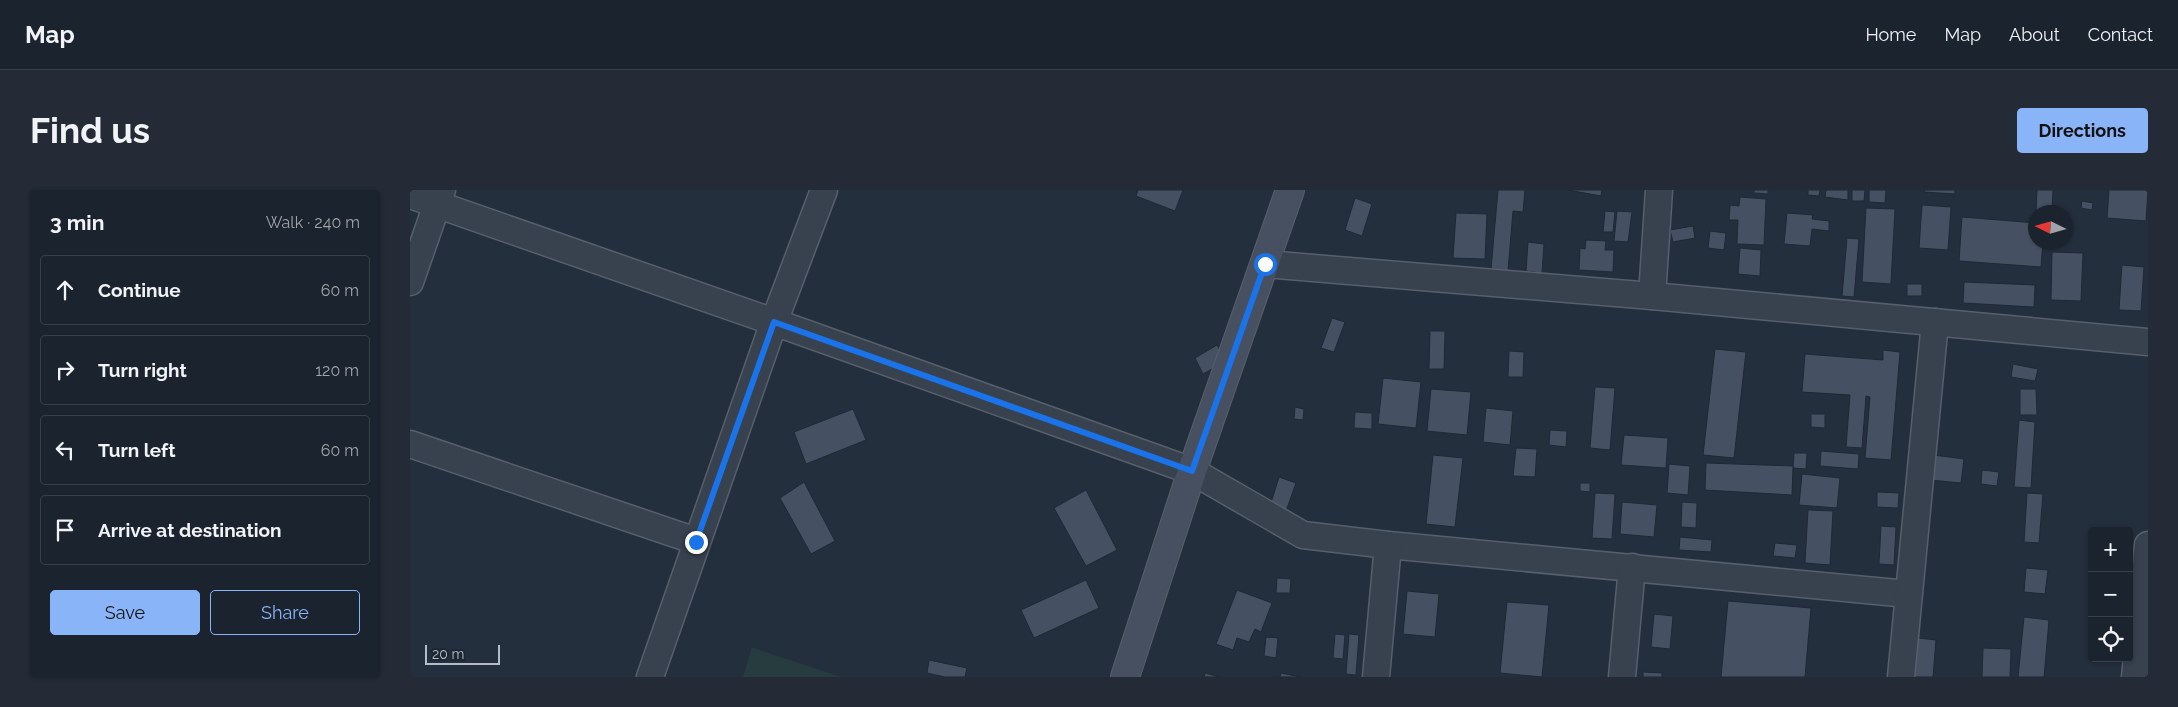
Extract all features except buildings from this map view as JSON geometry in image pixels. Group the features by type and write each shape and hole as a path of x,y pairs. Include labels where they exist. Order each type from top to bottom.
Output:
{"street":[{"path":"650,677 774,322 824,190"},
{"path":"1125,677 1192,471 1290,190"},
{"path":"1652,296 1659,190"},
{"path":"410,196 439,197 774,322 1192,471 1303,535 1388,545 1908,594"},
{"path":"410,282 439,197"},
{"path":"1265,264 1652,296 2148,342"},
{"path":"1901,677 1936,322"},
{"path":"410,444 696,542"},
{"path":"1376,677 1388,545"},
{"path":"2136,677 2144,630 2148,545"},
{"path":"1622,677 1632,568"}],"green space":[{"path":"753,648 841,677 743,677"}],"route":[{"path":"696,542 774,322 1192,471 1265,264"}]}
